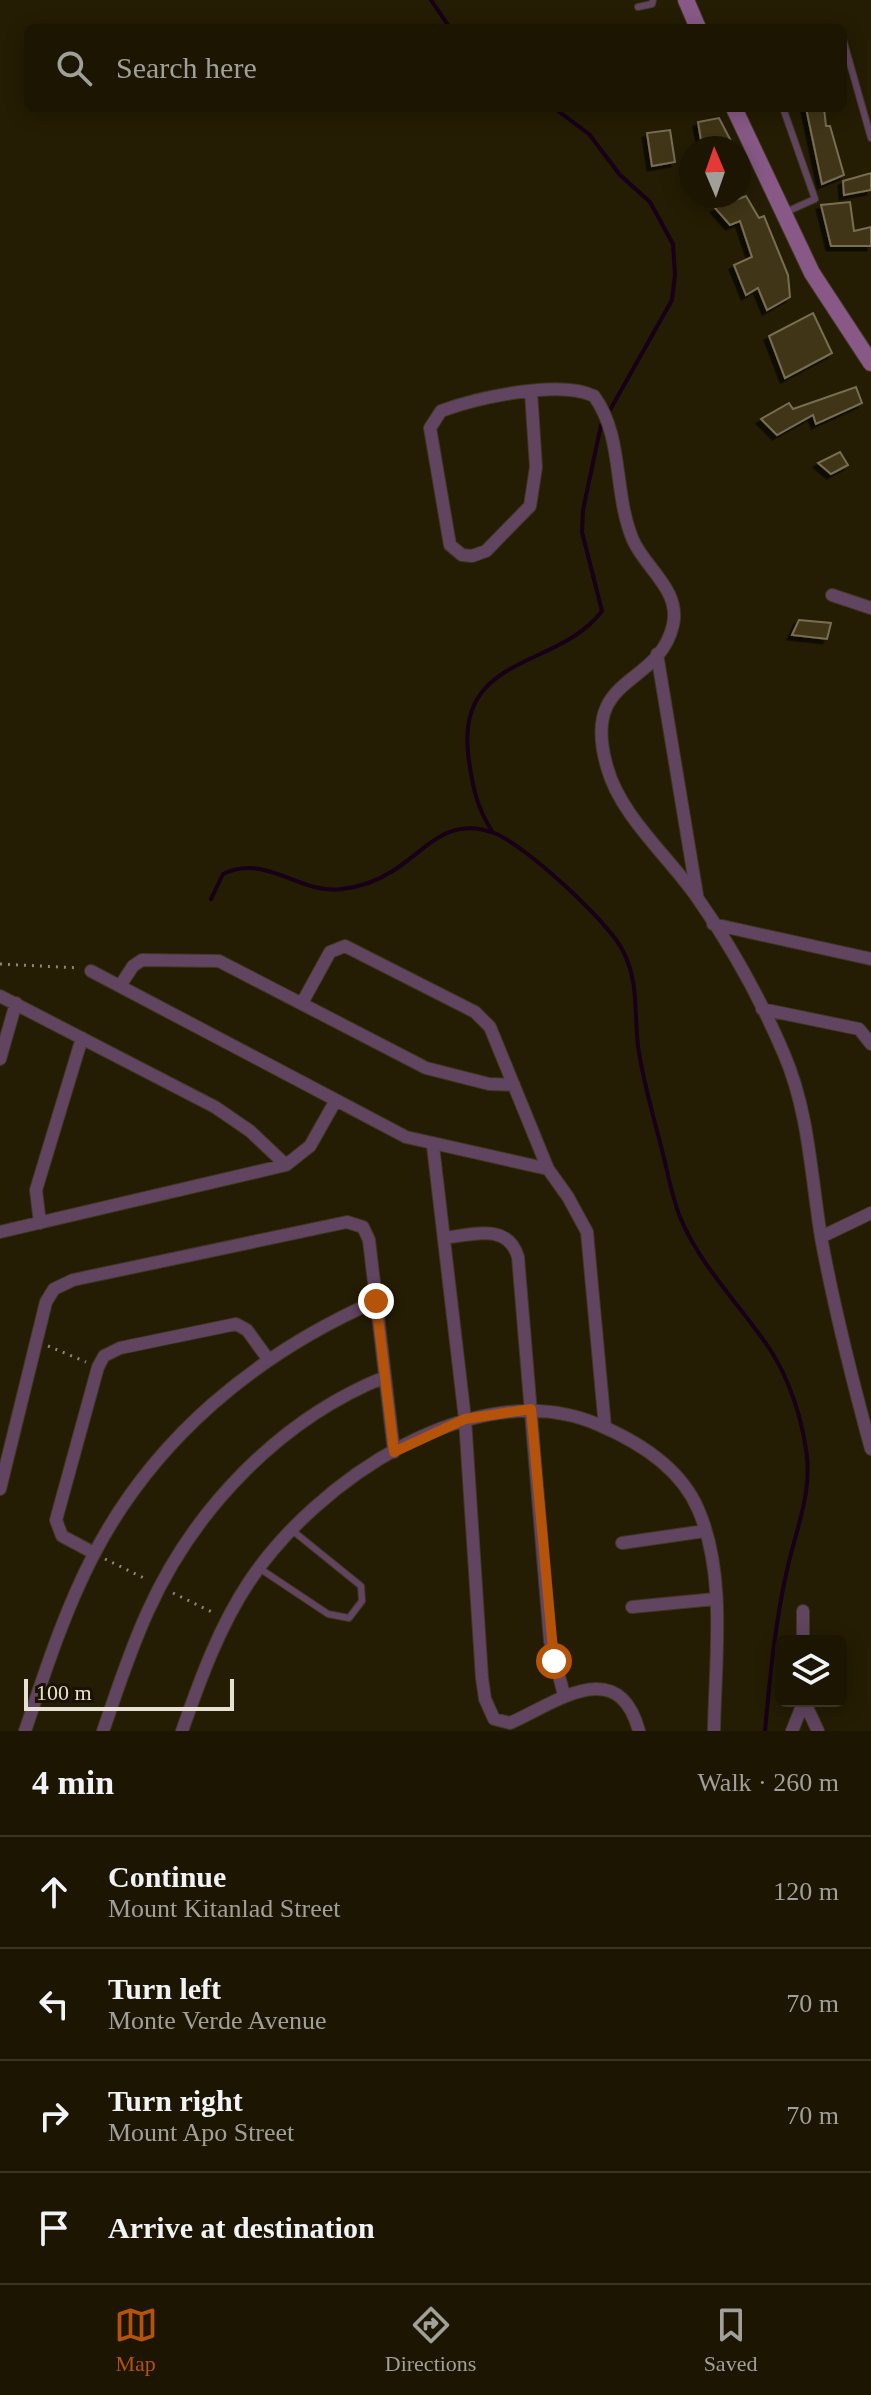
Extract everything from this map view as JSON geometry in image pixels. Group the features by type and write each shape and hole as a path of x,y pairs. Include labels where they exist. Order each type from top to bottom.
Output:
{"main road":[{"path":"686,0 696,24"},
{"path":"736,112 812,273 871,363"}],"street":[{"path":"531,392 536,467 530,506 486,551 472,556 462,555 450,545 431,439 434,418 451,407 531,392 580,389 594,396 604,410 613,442 619,494 627,523 635,544 662,581 673,610 674,624 657,654 606,702 601,718 606,766 617,794 698,898 784,1053 801,1109 821,1237 871,1449"},
{"path":"832,595 871,608"},
{"path":"657,654 698,898"},
{"path":"713,924 871,959"},
{"path":"302,1003 330,952 340,946 350,947 483,1019 496,1037 548,1169 587,1232 605,1427"},
{"path":"120,986 133,966 142,960 212,960 441,1074 489,1084 514,1085"},
{"path":"91,971 406,1137 433,1146 548,1169"},
{"path":"0,996 233,1118 286,1165"},
{"path":"0,1059 16,1003"},
{"path":"762,1009 859,1029 871,1044"},
{"path":"40,1223 36,1190 82,1038"},
{"path":"0,1232 286,1165 310,1146 336,1100"},
{"path":"433,1146 465,1419 482,1678 488,1709 494,1719 510,1723 564,1695 596,1688 614,1693 628,1704 639,1731"},
{"path":"821,1237 871,1213"},
{"path":"0,1489 49,1295 64,1283 347,1222 357,1223 366,1232 394,1452"},
{"path":"444,1238 500,1233 515,1247 550,1641 564,1695"},
{"path":"25,1731 57,1638 94,1553 156,1462 207,1407 268,1359 311,1332 376,1301"},
{"path":"94,1553 62,1536 56,1520 98,1367 104,1356 120,1348 229,1324 247,1330 268,1359"},
{"path":"103,1731 149,1609 175,1560 218,1501 241,1475 302,1423 385,1377"},
{"path":"182,1731 211,1656 259,1568 291,1529 333,1492 394,1452 465,1419 531,1409 571,1414 605,1427 665,1464 686,1488 705,1531 715,1599 714,1731"},
{"path":"622,1543 705,1531"},
{"path":"632,1607 715,1599"},
{"path":"803,1611 803,1635"},
{"path":"792,1731 802,1707"},
{"path":"807,1707 818,1731"}],"lane":[{"path":"638,7 652,4 653,0"},
{"path":"847,53 871,138"},
{"path":"783,213 815,199 784,112"},
{"path":"259,1568 328,1614 349,1618 362,1601 361,1586 291,1529"}],"path":[{"path":"0,964 91,971"},
{"path":"37,1342 98,1367"}],"building":[{"path":"807,112 824,112 826,126 830,126 844,175 822,184"},
{"path":"719,118 728,136 700,136 698,122"},
{"path":"670,130 675,162 652,166 647,133"},
{"path":"871,173 871,190 844,195 843,181"},
{"path":"850,202 854,231 871,227 871,246 831,246 821,205"},
{"path":"751,204 759,218 764,216 788,275 790,297 767,310 758,288 746,295 734,265 752,257 740,221 730,225 715,208 751,208"},
{"path":"813,313 832,353 785,378 769,336"},
{"path":"856,387 862,403 816,424 813,415 777,435 761,419 789,403 793,409"},
{"path":"840,452 848,465 831,474 818,463"},
{"path":"799,620 831,623 827,639 792,635"}],"waterway":[{"path":"431,0 447,24"},
{"path":"559,112 589,134 620,175 650,202 673,244 675,275 672,300 610,410"},
{"path":"492,831 474,789 468,726 476,700 492,682 583,630 602,611 582,532 583,510 601,425"},
{"path":"211,899 223,874 239,869 269,871 326,889 361,885 391,872 450,832 478,829 494,833 525,852 584,904 615,938 632,974 643,1073 680,1217 699,1253 777,1362 793,1398 804,1436 807,1480 779,1610 765,1731"}],"route":[{"path":"376,1301 394,1452 465,1419 531,1409 554,1661"}]}
